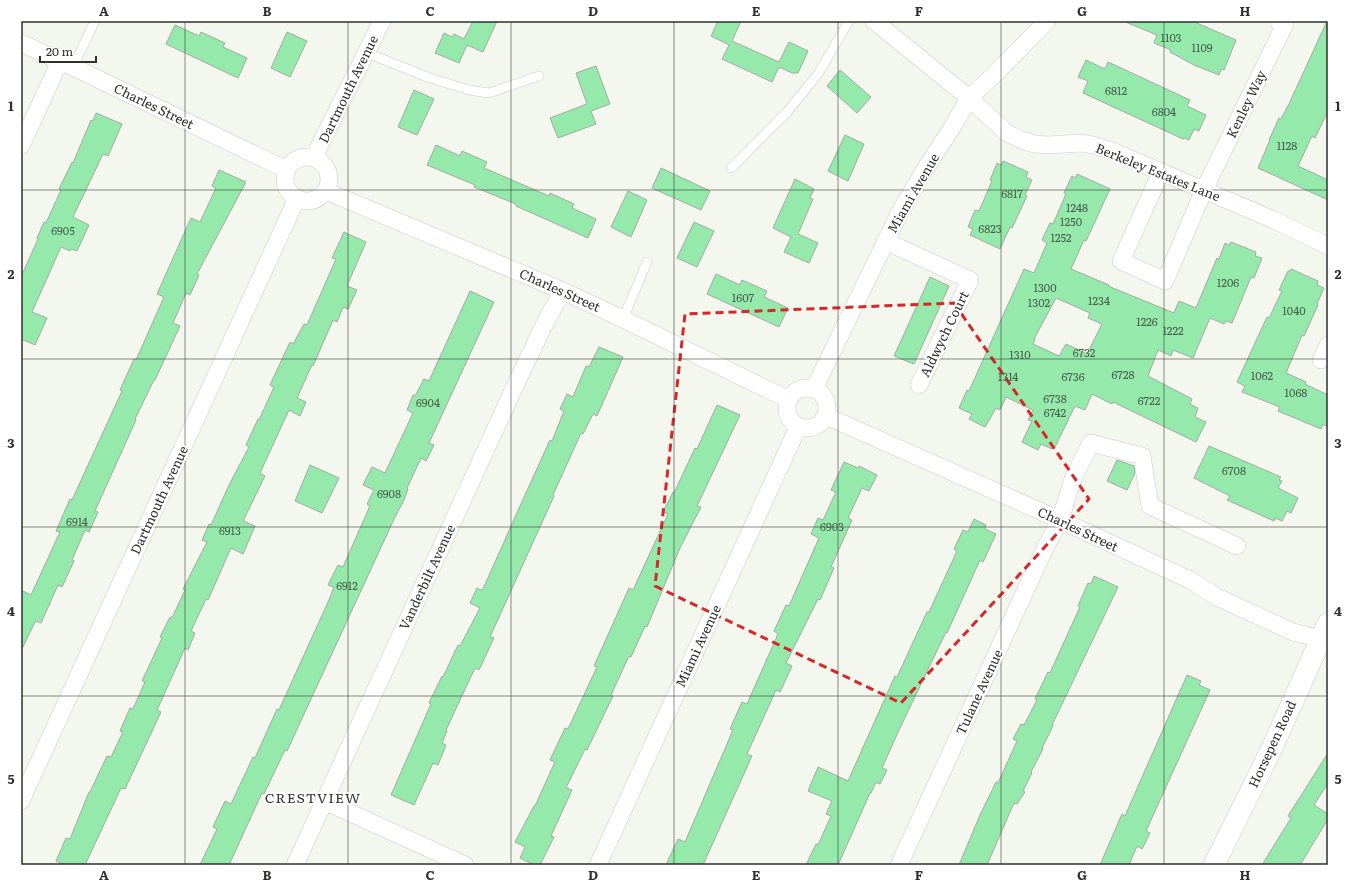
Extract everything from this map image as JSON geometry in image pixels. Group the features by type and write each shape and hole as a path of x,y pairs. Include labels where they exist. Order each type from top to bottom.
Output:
{"street":[{"name":"Dartmouth Avenue","path":"314,157 382,21"},
{"name":"Berkeley Estates Lane","path":"874,21 969,98 1007,133 1021,140 1035,144 1048,145 1082,143 1112,151 1274,220 1328,246"},
{"name":"Miami Avenue","path":"814,389 900,212 922,174 954,126 969,98 1047,21"},
{"name":"Kenley Way","path":"1204,190 1285,24 1278,21"},
{"name":"Charles Street","path":"21,44 287,170"},
{"path":"21,146 66,64"},
{"path":"302,157 314,157 321,160 329,171 329,185 322,196 309,201 297,198 288,189 285,176 287,170 296,160 302,157"},
{"path":"1161,172 1121,261 1165,281 1204,190"},
{"name":"Charles Street","path":"326,191 563,291 624,319 789,400"},
{"name":"Dartmouth Avenue","path":"21,801 297,198"},
{"name":"Aldwych Court","path":"885,241 970,280 919,385"},
{"name":"Vanderbilt Avenue","path":"294,865 522,371 548,317 563,291"},
{"path":"1321,360 1328,344"},
{"path":"808,388 814,389 820,392 827,403 828,410 826,416 823,422 811,429 798,427 792,423 787,412 789,400 796,391 808,388"},
{"name":"Charles Street","path":"826,416 1060,520 1190,580 1217,597 1293,632 1326,635"},
{"name":"Miami Avenue","path":"598,865 798,427"},
{"name":"Tulane Avenue","path":"900,865 1045,548 1060,520 1074,476 1091,442 1142,456 1150,506 1237,546"},
{"name":"Horsepen Road","path":"1214,865 1326,635"},
{"path":"324,801 465,865"}],"lane":[{"path":"66,64 95,21"},
{"path":"731,168 787,112 818,74 849,21"},
{"path":"367,53 430,78 469,90 489,93 539,76"},
{"path":"624,319 647,262"}],"highlighted area":[{"path":"954,303 1089,499 901,703 655,586 685,314"}],"building":[{"path":"473,21 497,21 483,52 467,45 459,63 435,53 444,33 452,37 454,34 464,39"},
{"path":"718,21 741,21 732,41 779,62 789,42 808,51 798,73 792,73 779,67 772,82 722,59 729,45 711,36"},
{"path":"1123,21 1192,21 1236,40 1224,70 1221,69 1219,75 1194,65 1170,52 1171,50 1154,43 1157,35"},
{"path":"1327,21 1328,111 1315,138 1312,136 1298,166 1328,180 1328,200 1258,168 1279,118 1281,119 1289,104"},
{"path":"175,25 199,36 201,32 225,43 223,47 247,58 238,78 166,44"},
{"path":"287,32 307,41 290,77 271,68"},
{"path":"1086,60 1105,69 1108,62 1190,100 1187,106 1206,115 1199,131 1194,129 1189,140 1183,139 1083,93 1088,81 1078,77"},
{"path":"596,66 610,104 591,111 596,124 558,138 550,118 587,104 576,73"},
{"path":"840,70 871,97 857,113 827,86"},
{"path":"414,90 434,99 417,135 398,127"},
{"path":"96,113 122,124 108,156 103,154 73,217 89,225 77,251 71,249 70,251 61,247 32,312 47,318 35,345 21,339 21,277 44,222 46,223 61,190 59,189 72,162 73,163 91,120 93,121"},
{"path":"845,135 864,144 848,181 828,171"},
{"path":"436,145 460,156 462,151 487,162 484,168 549,196 550,193 574,204 572,208 596,219 588,238 516,206 516,204 474,187 475,185 427,165"},
{"path":"1003,161 1028,172 1026,177 1032,180 1025,195 1027,196 1000,249 970,235 973,229 968,227 975,210 979,211 992,181 990,180 997,163 1001,165"},
{"path":"661,168 710,191 701,210 652,188"},
{"path":"219,170 246,182 197,274 199,275 190,295 186,293 173,323 180,326 135,419 136,420 95,511 98,512 89,532 85,530 72,560 74,561 62,587 58,585 41,623 35,622 21,651 21,590 31,595 60,532 56,531 70,499 72,500 122,391 120,390 134,359 136,360 164,297 157,294 191,218 200,222 216,188 212,186"},
{"path":"1077,174 1110,189 1086,241 1084,240 1071,269 1109,285 1108,286 1174,313 1179,301 1196,308 1225,243 1229,245 1231,242 1256,252 1255,256 1262,258 1254,278 1251,277 1232,323 1226,321 1224,324 1210,318 1193,358 1173,350 1171,356 1158,350 1148,376 1192,399 1190,404 1198,408 1195,417 1206,422 1196,442 1113,402 1112,404 1092,394 1085,410 1075,406 1055,447 1053,446 1052,449 1041,444 1038,450 1022,442 1032,421 1028,420 1033,410 1006,397 1000,410 996,408 985,427 969,419 972,414 959,408 967,390 969,391 1024,269 1034,273 1047,243 1042,240 1050,223 1053,224 1072,176 1076,178","holes":["1056,298 1090,313 1088,318 1102,324 1087,354 1066,344 1059,356 1033,344 1034,339"]},
{"path":"795,179 814,189 810,198 813,199 798,234 818,243 809,263 784,252 791,237 773,228"},
{"path":"628,191 647,200 631,237 611,227"},
{"path":"694,222 714,231 697,267 677,258"},
{"path":"344,232 366,242 347,286 357,290 348,309 343,307 337,322 333,320 297,398 306,402 300,416 289,410 260,473 265,476 243,521 255,526 243,554 231,548 208,600 206,599 191,631 195,633 188,650 185,648 157,710 161,712 125,789 121,788 85,865 66,865 56,861 66,838 70,839 89,792 107,756 111,757 123,732 120,731 130,708 133,709 145,682 142,681 162,638 160,637 170,617 172,618 185,590 183,589 207,542 202,540 209,524 211,525 229,485 249,447 246,445 274,387 270,385 290,342 293,344 304,324 307,325 336,259 332,258"},
{"path":"1291,269 1318,281 1317,285 1324,288 1317,304 1318,305 1304,336 1302,335 1286,373 1306,382 1305,384 1328,395 1328,427 1323,424 1321,429 1278,411 1280,407 1242,392 1245,386 1237,382 1267,317 1269,318 1282,291 1279,290 1288,271"},
{"path":"716,274 740,285 742,280 767,291 764,297 788,308 779,327 707,294"},
{"path":"930,277 949,286 914,364 894,356"},
{"path":"470,291 494,302 429,443 434,445 426,461 421,458 407,488 408,489 404,500 287,751 285,750 264,794 262,793 229,865 200,865 217,829 213,827 225,801 231,804 253,757 255,758 277,709 279,710 329,600 334,587 328,585 338,565 343,567 370,506 367,504 374,490 363,485 372,467 385,473 413,413 407,410 413,395 415,396 424,379 429,381"},
{"path":"599,347 623,357 597,416 593,414 583,434 581,433 490,637 494,638 479,670 475,668 446,730 447,731 442,743 446,745 438,765 433,763 414,805 391,795 431,704 429,703 458,645 460,646 480,608 470,603 477,588 481,590 483,589 550,440 552,441 564,411 560,409 567,394 573,397 586,366 589,367"},
{"path":"717,405 740,415 697,506 701,507 680,548 647,627 645,626 631,657 629,656 611,695 613,696 587,750 585,749 566,788 572,790 551,836 554,837 540,865 534,865 520,858 525,847 515,842 535,806 555,762 550,760 565,728 568,729 597,667 594,666 629,588 633,590 668,514 663,512 673,492 674,493 695,448 697,449"},
{"path":"1209,446 1281,477 1279,480 1282,481 1278,488 1298,498 1291,513 1287,511 1282,521 1275,518 1274,521 1227,500 1230,496 1194,478"},
{"path":"1117,460 1134,466 1135,473 1127,490 1107,481"},
{"path":"844,462 858,468 859,466 877,475 869,491 862,488 848,518 852,520 831,567 834,568 820,600 818,599 786,663 792,666 780,692 776,690 747,754 752,756 703,865 666,865 678,839 685,842 733,730 730,729 742,702 747,704 778,634 774,631 786,605 789,606 819,538 811,534 818,518 823,520 836,492 831,490"},
{"path":"310,465 339,478 322,513 295,501"},
{"path":"974,519 986,525 985,529 996,534 983,562 980,560 947,633 946,632 899,730 882,768 887,770 880,784 876,782 870,793 838,865 806,865 816,844 818,845 831,816 826,814 832,801 808,791 818,767 848,781 895,676 897,677 957,551 954,549 963,530 968,532"},
{"path":"1094,576 1118,587 1052,725 1053,726 1042,748 1043,749 1023,791 1025,792 1017,804 1014,803 987,865 959,865 980,815 996,782 998,783 1017,741 1013,739 1021,724 1024,725 1037,700 1035,699 1048,672 1050,673 1080,607 1078,606 1088,583 1091,584"},
{"path":"1187,675 1201,681 1199,685 1210,690 1146,831 1150,833 1142,849 1137,846 1129,865 1100,865 1122,814 1125,816"},
{"path":"1328,753 1328,783 1314,805 1328,814 1328,819 1300,865 1262,865 1291,818 1288,816"}],"district":[{"name":"CRESTVIEW","path":"313,798"}]}
